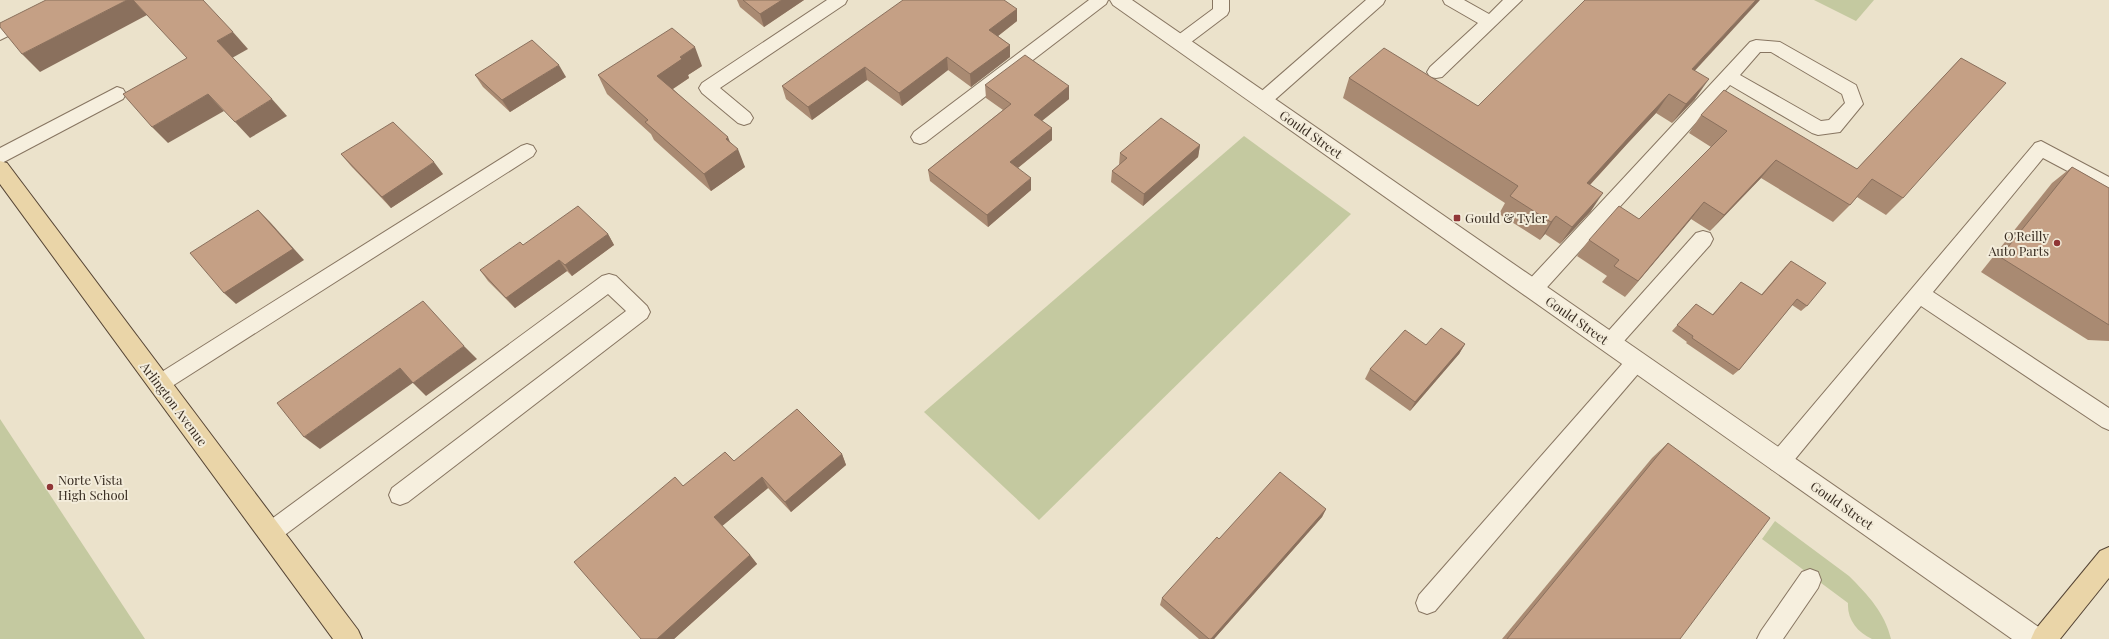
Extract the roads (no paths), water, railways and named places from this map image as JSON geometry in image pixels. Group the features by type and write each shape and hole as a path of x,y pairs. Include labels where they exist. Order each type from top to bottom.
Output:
{"main road":[{"name":"Arlington Avenue","path":"0,169 349,639"},
{"path":"2044,639 2109,559"}],"street":[{"name":"Gould Street","path":"1119,0 2034,639"}],"lane":[{"path":"0,34 67,0"},
{"path":"744,118 708,88 839,0"},
{"path":"920,137 1100,0"},
{"path":"1180,42 1221,11 1222,0"},
{"path":"1263,100 1377,0"},
{"path":"1451,0 1490,22"},
{"path":"1436,72 1514,0"},
{"path":"1533,289 1728,76 1756,46 1774,46 1850,90 1854,104 1834,127 1818,128 1728,76"},
{"path":"0,157 117,94"},
{"path":"1779,462 2041,148 2109,186"},
{"path":"159,384 527,151"},
{"path":"1610,343 1703,239"},
{"path":"270,533 609,282 640,312 400,495"},
{"path":"1920,294 2109,420"},
{"path":"1427,603 1637,362"},
{"path":"1768,639 1810,580"}],"place":[{"name":"Gould & Tyler","path":"1457,218"},
{"name":"O'Reilly Auto Parts","path":"2057,243"},
{"name":"Norte Vista High School","path":"50,487"}]}
